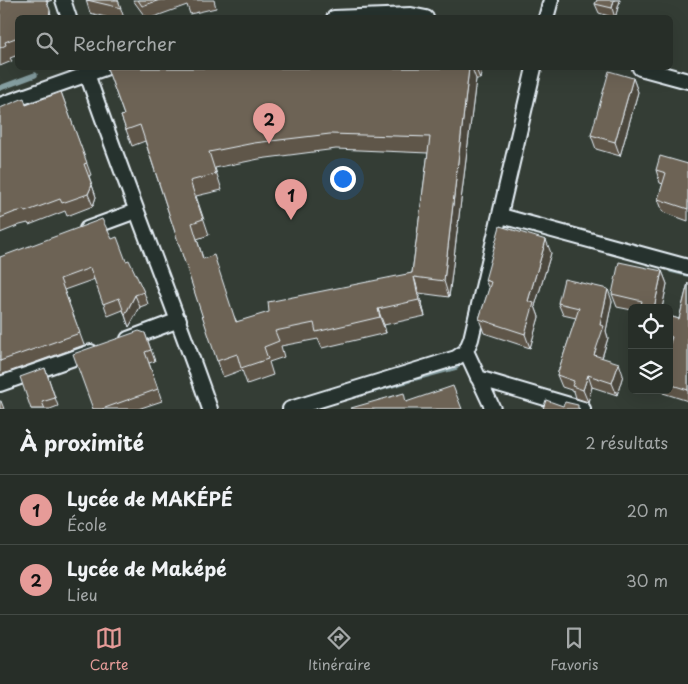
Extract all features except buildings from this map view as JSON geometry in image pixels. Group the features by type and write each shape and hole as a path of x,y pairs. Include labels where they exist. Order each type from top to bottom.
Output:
{"street":[{"path":"63,0 68,15"},
{"path":"547,15 551,0"},
{"path":"0,105 86,70 210,409"},
{"path":"290,409 456,358 466,351 471,339 501,216 534,70"},
{"path":"647,70 688,81"},
{"path":"72,234 136,211"},
{"path":"501,216 688,268"},
{"path":"0,384 179,320"},
{"path":"466,351 493,409"},
{"path":"478,378 583,409"}],"waterway":[{"path":"0,88 35,75"},
{"path":"671,270 688,274"},
{"path":"415,378 456,367"},
{"path":"374,390 409,380"}],"place":[{"name":"Lycée de Maképé","path":"269,144"},
{"name":"Lycée de MAKÉPÉ","path":"291,220"}]}
